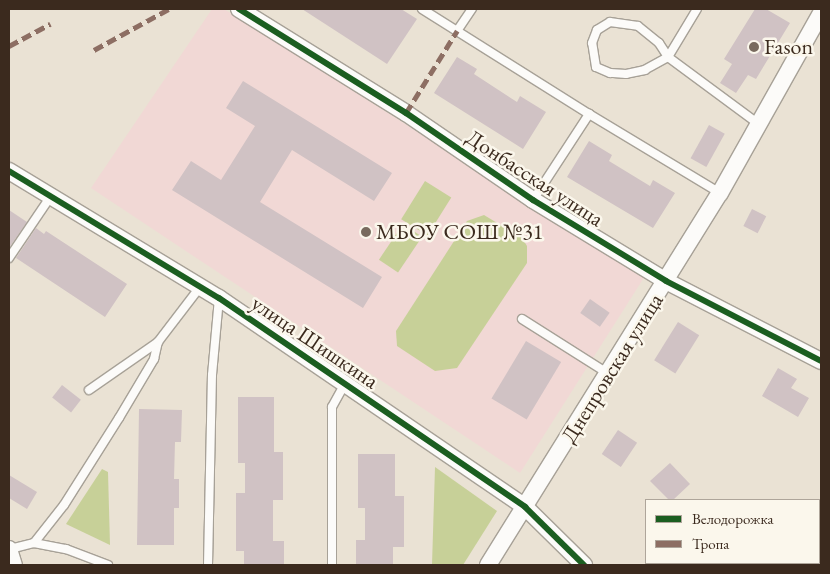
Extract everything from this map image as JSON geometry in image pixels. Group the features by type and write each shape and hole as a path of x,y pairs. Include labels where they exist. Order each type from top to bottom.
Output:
{"street":[{"name":"Донбасская улица","path":"248,11 406,113 533,200 666,281 821,361"},
{"name":"Днепровская улица","path":"488,565 609,374 720,193 821,13"},
{"name":"улица Шишкина","path":"9,171 218,298 525,506 584,565"}],"lane":[{"path":"422,9 589,114 720,193"},
{"path":"457,31 472,9"},
{"path":"697,9 668,57 645,70 610,73 596,67 592,43 597,30 610,22 624,22 638,26 659,43 668,57 760,124"},
{"path":"533,200 589,114"},
{"path":"9,258 51,196"},
{"path":"89,390 158,342 200,287"},
{"path":"208,565 212,375 218,298"},
{"path":"522,319 609,374"},
{"path":"11,554 34,543 64,505 154,359 158,342"},
{"path":"332,565 332,406 345,384"},
{"path":"34,543 66,549 108,565"}],"shaded area":[{"name":"МБОУ СОШ №31","path":"212,9 224,9 645,276 520,473 91,188"}],"green space":[{"path":"425,181 451,197 427,236 401,219"},
{"path":"484,215 522,238 527,246 527,263 457,368 435,371 397,346 396,331 467,221"},
{"path":"403,224 422,237 398,273 379,260"},
{"path":"435,467 497,511 463,565 432,565"},
{"path":"102,469 108,472 110,545 66,524"}],"building":[{"path":"302,9 401,9 417,19 387,64"},
{"path":"755,9 766,9 790,23 756,79 748,75 736,93 720,83 732,64 724,59"},
{"path":"457,57 477,69 474,74 517,102 520,96 546,112 523,149 434,93"},
{"path":"243,81 392,173 374,201 292,150 260,202 382,277 363,308 172,190 191,161 221,180 255,126 226,108"},
{"path":"709,125 725,134 706,167 691,158"},
{"path":"589,141 612,155 609,161 650,186 653,180 675,193 653,228 567,177"},
{"path":"752,209 766,216 758,233 743,226"},
{"path":"9,210 27,222 9,248"},
{"path":"36,228 44,234 46,231 127,284 105,317 16,258"},
{"path":"590,299 610,313 600,327 580,313"},
{"path":"678,322 699,335 675,373 654,360"},
{"path":"526,341 561,362 527,420 491,398"},
{"path":"778,368 797,379 791,388 809,398 798,417 762,396"},
{"path":"62,385 81,400 71,412 52,398"},
{"path":"238,397 274,397 274,452 283,452 283,500 273,500 273,541 284,541 284,565 244,565 244,551 236,551 236,493 245,493 245,463 238,463"},
{"path":"139,409 182,410 181,442 175,442 174,479 179,479 179,508 174,508 174,545 137,545"},
{"path":"618,430 637,443 621,467 602,454"},
{"path":"358,454 395,454 395,496 404,496 404,547 393,547 393,565 356,565 356,540 365,540 365,508 358,508"},
{"path":"670,463 690,484 674,499 668,499 650,481"},
{"path":"9,475 37,492 27,509 9,498"}],"marked path":[{"path":"94,50 169,9"},
{"path":"9,46 50,24"},
{"path":"406,113 457,31"}],"cycle path":[{"path":"239,9 406,113 533,200 666,281 821,361"},
{"path":"9,171 219,298 525,507 584,565"}],"place":[{"name":"Fason","path":"754,47"},
{"name":"МБОУ СОШ №31","path":"366,232"}]}
